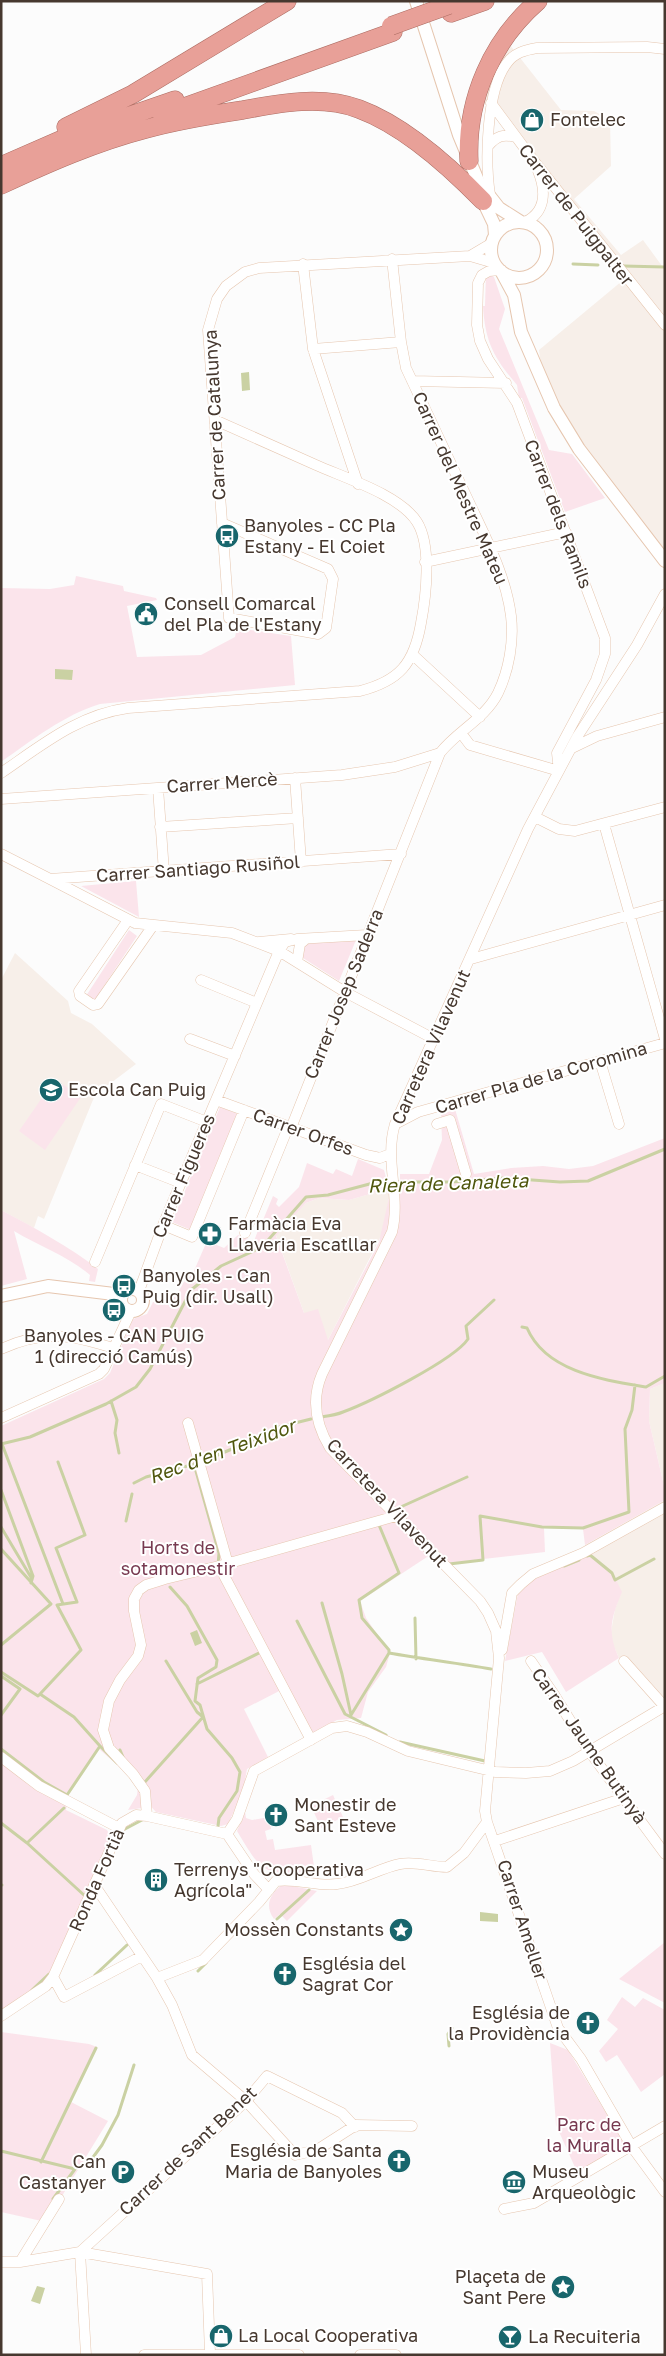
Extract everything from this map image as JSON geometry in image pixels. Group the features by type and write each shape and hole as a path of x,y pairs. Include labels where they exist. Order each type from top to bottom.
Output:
{"highway":[{"path":"1,160 133,94 287,1"},
{"path":"1,178 69,148 250,85 454,6 485,1"},
{"path":"469,161 471,120 485,71 510,31 538,1"},
{"path":"1,166 37,149 94,127 392,29"},
{"path":"1,185 104,142 146,128 259,107 320,102 358,108 393,126 452,169 486,198"}],"street":[{"path":"416,1 469,161 486,198 494,224 493,239 498,268 516,301 521,332 554,408 579,449 665,561"},
{"path":"486,198 491,103 506,63 521,51 537,48 647,47 665,49"},
{"name":"Carrer de Puigpalter","path":"491,103 515,137 665,325"},
{"path":"489,145 495,138 502,135 515,137"},
{"path":"493,239 505,225 523,222 536,216 543,202 543,187 534,161"},
{"path":"486,198 541,232 547,248 542,266 532,275 516,301"},
{"name":"Carrer de Catalunya","path":"470,256 493,239"},
{"name":"Carrer de Catalunya","path":"222,523 328,568 333,580 326,628 318,634 230,618 222,523 208,330 217,299 226,286 245,272 259,268 303,264 470,256 498,268"},
{"name":"Carrer del Mestre Mateu","path":"392,259 401,342 406,368 491,548 508,596 512,636 509,661 498,694 480,717 440,753"},
{"path":"303,264 313,349 358,484"},
{"path":"498,268 514,278 532,275"},
{"name":"Carrer dels Ramils","path":"498,268 482,276 478,283 478,325 484,350 506,383 516,403 605,638 605,654 596,680 557,753 559,771"},
{"path":"313,349 401,342"},
{"path":"412,381 506,383"},
{"path":"1,773 69,726 97,714 128,708 360,691 386,683 396,677 412,654 421,624 425,562 420,529 410,513 395,501 215,420"},
{"path":"425,562 566,532"},
{"name":"Carretera Vilavenut","path":"487,1822 485,1811 499,1658 496,1631 484,1607 330,1448 320,1427 315,1406 317,1387 390,1240 396,1216 396,1194 390,1154 395,1124 535,817 572,748 637,645 665,594"},
{"path":"412,654 480,717"},
{"path":"591,716 590,726 601,735"},
{"path":"572,748 601,735 665,717"},
{"path":"461,733 470,744 559,771"},
{"name":"Carrer Mercè","path":"1,799 372,772 440,753"},
{"name":"Carrer Josep Saderra","path":"245,1233 287,1130 290,1128 440,753"},
{"path":"295,778 301,862"},
{"path":"158,788 164,872"},
{"path":"535,817 559,829 568,831 604,824 665,807"},
{"path":"160,827 298,818"},
{"path":"604,824 665,1039"},
{"path":"1,854 128,920 152,926 232,932 279,951 345,992 434,1040"},
{"name":"Carrer Santiago Rusiñol","path":"50,879 401,854"},
{"path":"471,959 665,906"},
{"path":"128,920 79,991 80,996 93,1005 98,1004 152,926"},
{"path":"258,942 367,935"},
{"path":"279,951 285,942 301,939"},
{"path":"297,962 301,939"},
{"name":"Carrer Figueres","path":"138,1291 181,1183 279,951"},
{"path":"201,980 257,1003"},
{"path":"190,1039 235,1056"},
{"name":"Carrer Pla de la Coromina","path":"395,1124 418,1112 665,1043"},
{"path":"600,1061 619,1124"},
{"name":"Carrer Pla de la Coromina","path":"406,1099 409,1106 418,1112"},
{"name":"Carrer Orfes","path":"216,1100 366,1155 380,1158 390,1154"},
{"path":"94,1262 161,1104 207,1122"},
{"path":"164,1225 192,1237 244,1110"},
{"path":"437,1124 450,1120 466,1174"},
{"path":"135,1165 181,1183"},
{"path":"1,1296 48,1286 122,1295 129,1289 138,1291 143,1297 142,1304 138,1310 131,1311 122,1305 122,1295"},
{"path":"1,1418 99,1374 104,1369 131,1311"},
{"path":"1,1349 26,1338 60,1334 113,1348"},
{"path":"188,1423 223,1565 311,1740"},
{"path":"499,1658 512,1593 521,1584 533,1574 583,1553 665,1507"},
{"path":"147,1816 144,1791 133,1774 109,1748 103,1730 109,1701 120,1680 138,1656 141,1645 134,1611 134,1599 146,1585 396,1516"},
{"name":"Carrer Jaume Butinyà","path":"531,1661 589,1751 665,1854"},
{"path":"269,1890 254,1874 227,1834 237,1819 254,1771 332,1728 347,1726 367,1732 408,1751 489,1769 495,1772 526,1773 550,1771 562,1767 665,1706 624,1661"},
{"path":"1,1757 39,1786 119,1828"},
{"path":"495,1841 624,1798"},
{"name":"Ronda Fortià","path":"1,2016 46,1986 53,1977 95,1886 119,1828 128,1818 136,1815 147,1816 227,1834"},
{"path":"157,1978 203,1960 276,1881 295,1879 325,1885 349,1882 398,1864 415,1863 447,1867 464,1852 487,1822"},
{"name":"Carrer Ameller","path":"487,1822 558,2028 581,2059 632,2146 665,2192"},
{"path":"95,1886 157,1978 172,2005 192,2055 246,2101 295,2155 317,2150 355,2126 412,2126"},
{"path":"53,1977 64,1997 142,1956"},
{"name":"Carrer de Sant Benet","path":"80,2252 246,2101 267,2076 342,2113 355,2126"},
{"path":"504,2209 534,2203 665,2126"},
{"path":"20,2262 59,2199"},
{"path":"80,2252 86,2355"},
{"path":"1,2262 20,2262 80,2252 207,2274 210,2353"},
{"path":"144,2355 210,2353 299,2355"},
{"path":"360,2355 396,2354"}],"shaded area":[{"path":"510,45 561,110 594,111 610,120 611,166 574,199 621,255 643,240 665,270 665,561 544,388 539,350 622,281 483,102 492,75"},
{"path":"249,372 250,390 242,391 241,373"},
{"path":"55,669 73,670 72,680 55,679"},
{"name":"Escola Can Puig","path":"15,953 68,1001 71,1013 92,1024 136,1064 95,1095 44,1219 38,1216 34,1228 1,1210 1,980"},
{"path":"377,1192 390,1193 383,1232 328,1340 304,1313 276,1235 306,1203 319,1198 349,1200"},
{"path":"665,1383 665,1490 649,1421 650,1389"},
{"path":"665,1500 665,1716 619,1658 610,1638 615,1609 621,1592 588,1554 585,1545"},
{"path":"197,1630 202,1643 195,1646 190,1633"},
{"path":"480,1912 498,1914 498,1922 480,1921"},
{"path":"37,2286 45,2288 40,2304 31,2301"}],"green space":[{"path":"486,273 494,277 505,309 499,329 549,450 572,454 605,498 565,512 522,398 519,398 517,385 492,350 484,319 483,306 485,306"},
{"path":"76,576 123,586 124,591 156,598 157,600 127,606 137,657 201,655 235,637 237,628 291,636 295,685 100,704 61,721 1,762 1,588 50,589 74,585"},
{"path":"135,881 139,917 81,886"},
{"path":"129,930 137,936 94,1001 86,996"},
{"path":"356,940 339,981 303,958 301,950 308,943"},
{"path":"55,1079 81,1097 45,1150 19,1131"},
{"path":"220,1107 238,1114 191,1230 172,1222"},
{"name":"Horts de sotamonestir","path":"455,1109 474,1174 511,1168 543,1166 569,1169 593,1166 665,1138 665,1383 650,1389 649,1421 665,1490 665,1500 585,1545 583,1529 544,1528 545,1552 448,1563 427,1557 360,1601 366,1618 390,1653 386,1667 368,1692 361,1718 337,1720 310,1735 285,1688 244,1709 268,1757 247,1769 243,1792 228,1824 221,1826 156,1812 144,1799 142,1808 128,1810 137,1795 138,1788 124,1771 99,1749 68,1796 66,1810 107,1830 111,1838 64,1949 45,1981 1,2012 1,1426 104,1379 110,1373 133,1319 147,1314 153,1302 167,1301 177,1295 183,1283 193,1273 207,1241 224,1248 238,1235 254,1241 259,1228 264,1229 268,1222 263,1220 273,1196 278,1199 276,1204 279,1207 299,1187 307,1163 333,1174 336,1169 352,1176 358,1159 384,1170 390,1193 400,1191 400,1174 429,1174 442,1140 441,1115","holes":["377,1192 390,1193 379,1242 328,1340 318,1309 304,1313 276,1236 306,1203 319,1198 349,1200"]},
{"path":"1,1210 63,1245 98,1269 95,1282 89,1281 90,1275 72,1262 14,1231 27,1279 1,1286"},
{"path":"588,1554 613,1574 622,1592 612,1625 613,1640 619,1658 566,1692 542,1652 505,1661 518,1593 532,1580"},
{"path":"333,1795 343,1817 321,1828 311,1806"},
{"path":"245,1812 246,1818 252,1820 269,1817 271,1829 265,1831 267,1840 273,1839 275,1850 311,1845 315,1874 275,1872 260,1865 237,1831"},
{"path":"283,1884 317,1891 287,1921 280,1914 274,1919 269,1909 272,1896"},
{"path":"406,1921 408,1942 391,1925"},
{"path":"665,1942 665,2003 619,1979"},
{"path":"622,1997 635,2007 643,1998 665,2010 665,2074 641,2092 617,2055 606,2062 599,2051 618,2029 607,2020"},
{"path":"1,2032 89,2044 97,2047 71,2102 108,2121 46,2222 1,2212"},
{"name":"Parc de la Muralla","path":"550,2043 568,2050 626,2146 578,2174 556,2125"}],"waterway":[{"path":"573,264 598,265"},
{"path":"623,266 665,267"},
{"name":"Riera de Canaleta","path":"1,1444 30,1437 106,1404 136,1387 150,1369 191,1290 221,1266 262,1247 306,1197 328,1195 377,1182 451,1182 504,1178 560,1182 588,1181 665,1149"},
{"name":"Rec d'en Teixidor","path":"321,1417 356,1407 410,1380 446,1358 460,1348 468,1339 466,1326 494,1300"},
{"name":"Rec d'en Teixidor","path":"522,1327 527,1328 536,1343 548,1355 562,1364 595,1377 646,1387 665,1376"},
{"path":"449,1564 483,1560 480,1516 542,1527 583,1528 629,1512 625,1429 632,1410 635,1385"},
{"path":"111,1401 117,1420 115,1433 119,1453"},
{"name":"Rec d'en Teixidor","path":"201,1462 251,1441 275,1428 311,1419"},
{"path":"2,1444 63,1604"},
{"path":"1,1749 44,1782 67,1795 100,1746 74,1717 40,1694 81,1650 57,1605 77,1602 56,1548 85,1535 58,1462"},
{"path":"194,1464 219,1553 218,1565"},
{"name":"Rec d'en Teixidor","path":"134,1483 146,1477 195,1464"},
{"path":"394,1510 467,1477"},
{"path":"1,1490 33,1576 31,1583"},
{"name":"Rec d'en Teixidor","path":"126,1521 132,1494"},
{"path":"351,1715 389,1653 389,1650 362,1618 359,1600 399,1573 379,1525"},
{"path":"1,1527 32,1579"},
{"path":"1,1549 51,1604 1,1645"},
{"path":"587,1556 590,1555 612,1573 615,1580 654,1559"},
{"path":"564,1566 579,1560"},
{"name":"Rec d'en Teixidor","path":"170,1587 187,1606 217,1660 216,1667 198,1678 195,1701 200,1705 207,1729 232,1758 240,1772 237,1791 219,1818 218,1826"},
{"path":"322,1603 342,1674 351,1715"},
{"path":"415,1618 416,1659"},
{"path":"297,1621 345,1714 386,1735"},
{"path":"197,1684 261,1652"},
{"path":"389,1653 491,1669"},
{"path":"144,1783 203,1717 197,1712 166,1661"},
{"path":"1,1672 38,1696 40,1694"},
{"path":"1,1676 20,1689 1,1715"},
{"path":"400,1742 485,1761"},
{"name":"Rec d'en Teixidor","path":"100,1746 117,1763"},
{"path":"120,1750 123,1757"},
{"path":"64,1808 27,1843 85,1896"},
{"name":"Rec d'en Teixidor","path":"125,1829 142,1820"},
{"path":"1,1823 27,1843"},
{"path":"277,1919 309,1890"},
{"name":"Rec d'en Teixidor","path":"95,1975 127,1945"},
{"path":"198,1971 206,1963"},
{"path":"32,1990 49,1974"},
{"path":"449,2046 448,2034 452,2028"},
{"path":"41,2162 96,2048"},
{"path":"53,2199 75,2169 91,2160 102,2145 118,2115 134,2065"},
{"path":"1,2151 75,2169"}],"place":[{"name":"Fontelec","path":"532,120"},
{"name":"Banyoles - CC Pla Estany - El Coiet","path":"227,536"},
{"name":"Consell Comarcal del Pla de l'Estany","path":"146,614"},
{"name":"Escola Can Puig","path":"51,1090"},
{"name":"Farmàcia Eva Llaveria Escatllar","path":"210,1234"},
{"name":"Banyoles - Can Puig (dir. Usall)","path":"124,1286"},
{"name":"Banyoles - CAN PUIG 1 (direcció Camús)","path":"114,1310"},
{"name":"Monestir de Sant Esteve","path":"276,1815"},
{"name":"Terrenys \"Cooperativa Agrícola\"","path":"156,1880"},
{"name":"Mossèn Constants","path":"401,1930"},
{"name":"Església del Sagrat Cor","path":"285,1974"},
{"name":"Església de la Providència","path":"588,2023"},
{"name":"Església de Santa Maria de Banyoles","path":"399,2161"},
{"name":"Can Castanyer","path":"123,2172"},
{"name":"Museu Arqueològic","path":"514,2182"},
{"name":"Plaçeta de Sant Pere","path":"563,2287"},
{"name":"La Local Cooperativa","path":"221,2336"},
{"name":"La Recuiteria","path":"510,2337"}]}
